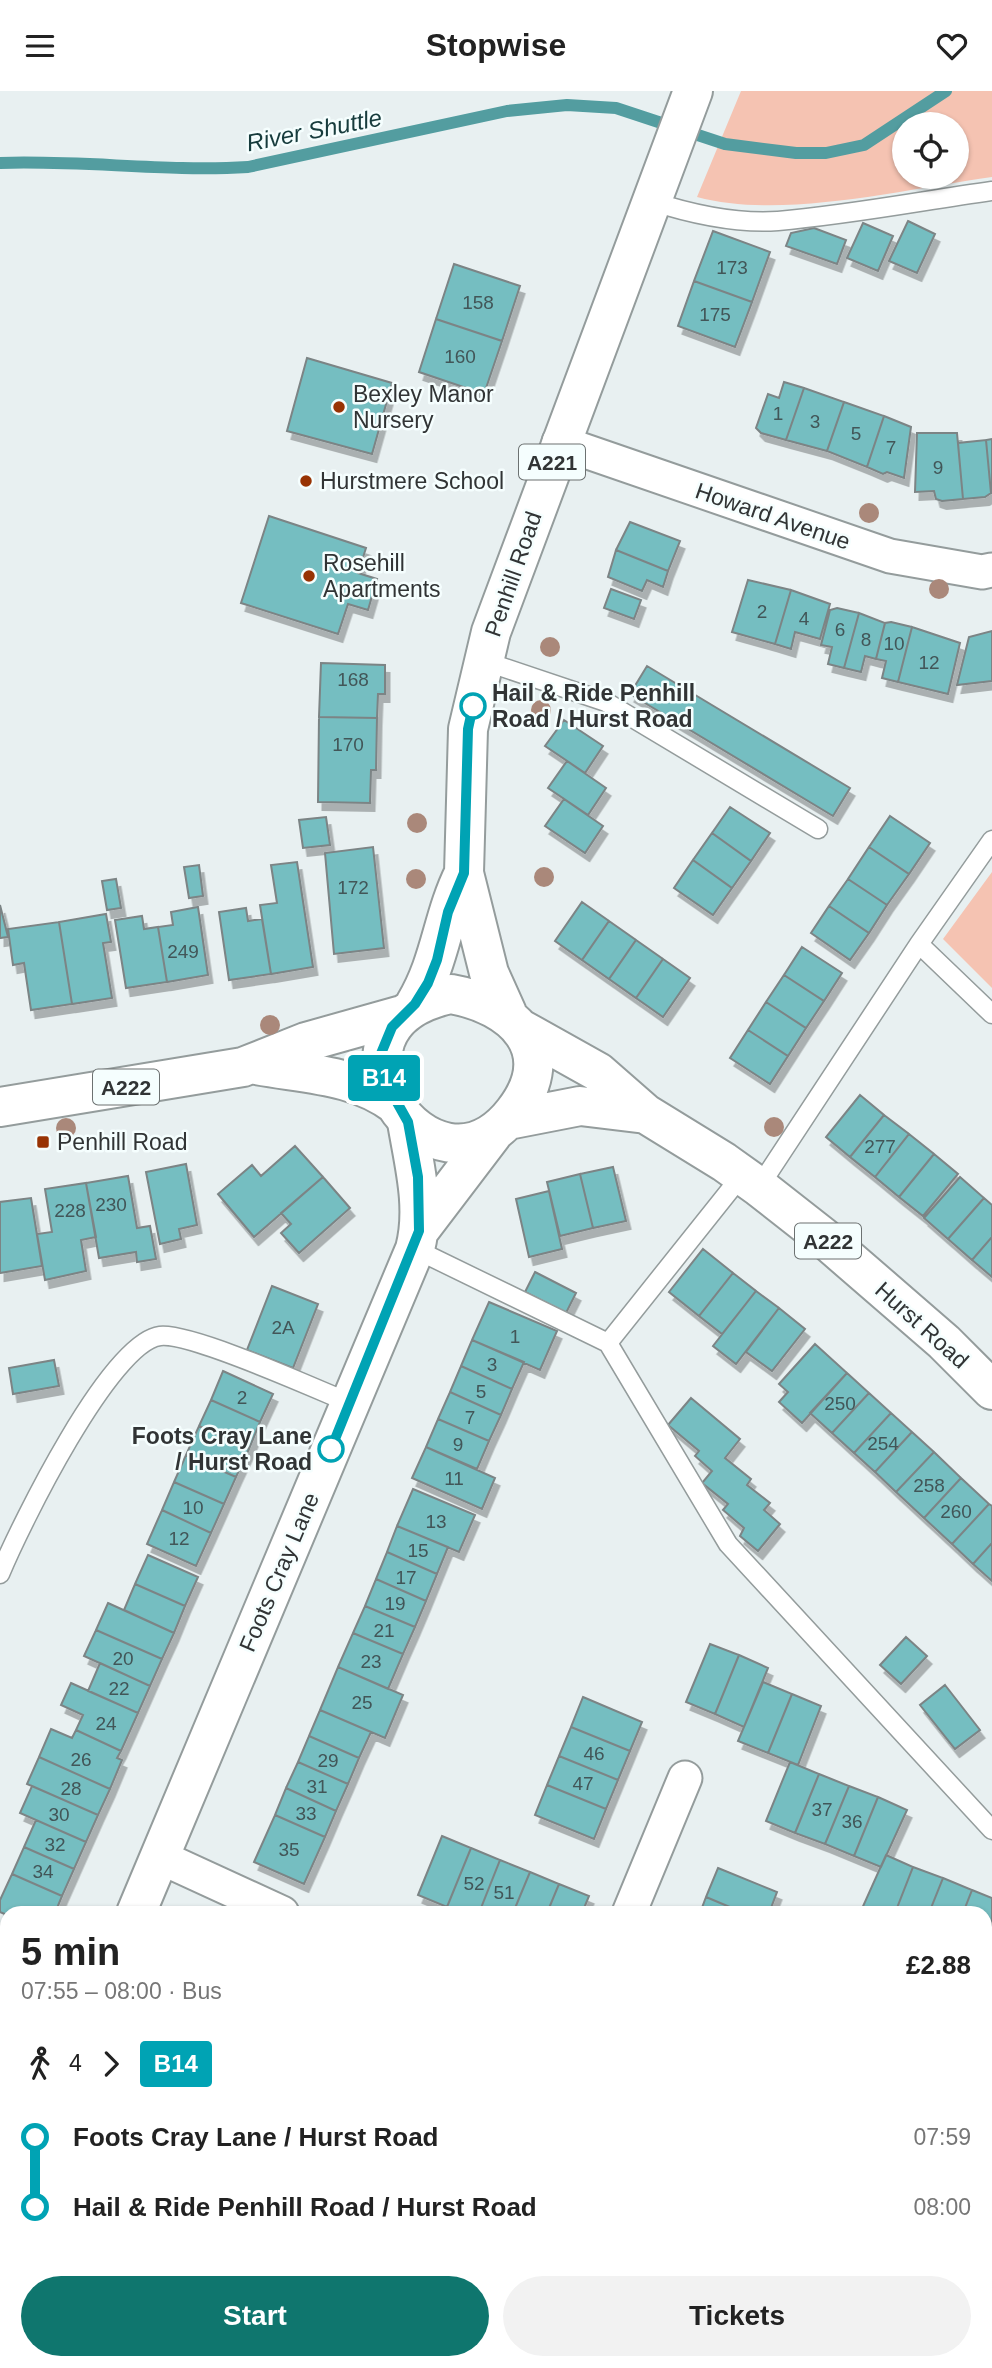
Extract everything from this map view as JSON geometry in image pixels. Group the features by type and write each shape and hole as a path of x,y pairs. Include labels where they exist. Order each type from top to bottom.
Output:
{"main road":[{"name":"Penhill Road","path":"514,1021 489,973 464,873 468,729 491,632 559,442 693,91"},
{"name":"Penhill Road","path":"408,1010 437,960 448,912 464,873"},
{"name":"Hurst Road","path":"0,1107 251,1064 306,1042 451,994 476,997 598,1072 646,1114 750,1181 824,1238 944,1342 992,1390"},
{"path":"402,1113 385,1081 380,1056 385,1037 408,1010"},
{"path":"500,1127 527,1091 533,1064 530,1045 514,1021"},
{"name":"Hurst Road","path":"251,1064 352,1081 375,1090 402,1113 418,1132 439,1141 474,1142 500,1127 580,1106 646,1114"},
{"name":"Foots Cray Lane","path":"402,1113 418,1177 417,1240"},
{"name":"Foots Cray Lane","path":"139,1906 417,1240 500,1127"}],"street":[{"name":"Howard Avenue","path":"559,442 890,556 982,572 992,570"},
{"path":"632,1906 685,1778"},
{"path":"160,1857 267,1906"}],"lane":[{"path":"651,201 683,211 727,219 776,221 992,191"},
{"path":"484,661 606,702 818,829"},
{"path":"608,1343 750,1181 992,840"},
{"path":"919,944 992,1014"},
{"path":"417,1240 608,1343 728,1544 992,1830"},
{"path":"0,1574 16,1535 100,1388 133,1350 160,1336 198,1343 350,1403"}],"shaded area":[{"path":"741,91 992,91 992,177 969,181 969,112 892,112 892,189 919,189 804,204 730,203 697,197"},
{"path":"992,872 992,988 943,939"}],"building":[{"path":"908,221 935,234 917,273 889,261"},
{"path":"863,223 893,236 878,271 847,258"},
{"path":"814,228 846,240 837,264 786,246 791,233"},
{"path":"713,231 770,252 752,302 694,281"},
{"path":"454,264 520,286 502,341 436,319"},
{"path":"694,281 752,302 735,347 678,326"},
{"path":"436,319 502,341 484,394 419,372"},
{"name":"Bexley Manor Nursery","path":"307,358 392,383 372,454 287,431"},
{"path":"784,382 804,388 786,440 761,433 756,428 768,394 779,398"},
{"path":"804,388 844,402 827,451 786,440"},
{"path":"844,402 884,416 867,467 827,451"},
{"path":"884,416 911,427 904,478 887,472 883,474 867,467"},
{"path":"917,433 957,433 963,499 942,501 936,499 934,491 915,492"},
{"path":"992,439 992,493 991,493 986,440"},
{"path":"986,440 991,493 985,497 963,499 958,443"},
{"name":"Rosehill Apartments","path":"269,516 366,548 358,573 377,579 368,610 348,604 338,634 241,603"},
{"path":"630,522 680,541 668,571 616,550"},
{"path":"616,550 668,571 663,587 647,580 642,591 608,577"},
{"path":"748,580 791,590 775,644 732,632"},
{"path":"611,589 641,600 634,619 604,608"},
{"path":"791,590 830,604 820,639 795,632 791,649 775,644"},
{"path":"837,608 859,613 844,668 828,664 832,647 821,645 830,610"},
{"path":"859,613 885,623 876,659 865,656 861,672 844,668"},
{"path":"885,623 912,627 898,682 882,678 886,661 876,659"},
{"path":"912,627 960,643 948,694 898,682"},
{"path":"992,631 992,681 957,685 969,637"},
{"path":"321,663 385,665 385,694 378,694 377,718 319,717"},
{"path":"647,666 850,788 833,816 630,694"},
{"path":"319,717 377,718 376,770 371,770 370,803 318,802"},
{"path":"564,720 603,746 585,773 545,746"},
{"path":"567,761 606,788 588,815 548,788"},
{"path":"564,799 603,826 585,853 545,826"},
{"path":"730,807 770,833 751,861 712,833"},
{"path":"890,816 930,843 909,874 869,847"},
{"path":"326,817 330,845 303,848 299,820"},
{"path":"712,833 751,861 732,888 693,860"},
{"path":"373,847 384,948 334,954 325,853"},
{"path":"869,847 909,874 887,905 848,879"},
{"path":"693,860 732,888 713,915 674,888"},
{"path":"297,862 313,967 271,974 260,905 277,903 271,865"},
{"path":"199,865 203,896 189,898 184,867"},
{"path":"116,879 121,908 107,910 102,881"},
{"path":"848,879 887,905 869,933 829,906"},
{"path":"582,902 609,921 582,960 555,941"},
{"path":"0,905 8,937 0,938"},
{"path":"829,906 869,933 850,960 811,933"},
{"path":"198,907 208,975 167,982 158,927 173,925 171,912"},
{"path":"246,908 248,921 262,919 271,974 229,980 219,912"},
{"path":"106,914 111,942 103,943 112,998 72,1004 59,922"},
{"path":"142,916 144,929 158,927 167,982 126,988 115,920"},
{"path":"609,921 636,940 609,979 582,960"},
{"path":"59,922 72,1004 31,1010 24,963 13,965 8,929"},
{"path":"636,940 663,959 636,998 609,979"},
{"path":"802,947 842,973 824,1001 784,975"},
{"path":"663,959 690,978 663,1017 636,998"},
{"path":"784,975 824,1001 806,1028 766,1002"},
{"path":"766,1002 806,1028 788,1056 748,1030"},
{"path":"748,1030 788,1056 770,1084 730,1058"},
{"path":"860,1095 884,1115 850,1157 826,1137"},
{"path":"884,1115 909,1134 875,1177 850,1157"},
{"path":"909,1134 934,1154 899,1197 875,1177"},
{"path":"295,1146 323,1177 254,1237 218,1194 252,1165 261,1176"},
{"path":"934,1154 958,1174 923,1216 899,1197"},
{"path":"186,1164 197,1225 179,1229 181,1239 160,1244 146,1172"},
{"path":"613,1167 626,1221 593,1228 580,1174"},
{"path":"580,1174 593,1228 560,1236 547,1182"},
{"path":"128,1176 137,1228 150,1226 156,1259 137,1262 136,1252 99,1258 86,1183"},
{"path":"323,1177 350,1208 299,1253 281,1233 291,1224 281,1213"},
{"path":"960,1177 984,1198 948,1239 924,1218"},
{"path":"86,1183 96,1237 81,1240 86,1271 45,1280 37,1234 52,1232 45,1189"},
{"path":"549,1191 562,1249 529,1257 516,1199"},
{"path":"31,1198 42,1266 0,1273 0,1202"},
{"path":"984,1198 992,1205 992,1237 972,1260 948,1239"},
{"path":"992,1237 992,1277 972,1260"},
{"path":"703,1249 733,1273 699,1316 669,1292"},
{"path":"535,1272 576,1293 566,1313 525,1292"},
{"path":"733,1273 756,1291 722,1334 699,1316"},
{"path":"272,1286 318,1304 293,1368 247,1350"},
{"path":"756,1291 779,1308 736,1364 713,1346"},
{"path":"489,1302 557,1331 540,1370 472,1340"},
{"path":"779,1308 805,1329 772,1371 746,1352"},
{"path":"472,1340 524,1362 512,1389 461,1366"},
{"path":"815,1344 847,1373 802,1423 779,1402 788,1392 779,1384"},
{"path":"54,1360 59,1386 13,1394 9,1368"},
{"path":"461,1366 512,1389 501,1415 450,1392"},
{"path":"223,1371 273,1394 260,1422 211,1400"},
{"path":"847,1373 869,1393 832,1433 810,1413"},
{"path":"450,1392 501,1415 489,1441 438,1419"},
{"path":"869,1393 891,1413 854,1453 832,1433"},
{"path":"691,1398 740,1439 725,1458 751,1479 747,1485 770,1503 764,1510 780,1524 758,1551 740,1536 744,1528 723,1510 728,1504 702,1483 712,1471 695,1456 699,1451 668,1425"},
{"path":"211,1400 260,1422 249,1449 199,1426"},
{"path":"891,1413 912,1432 875,1472 854,1453"},
{"path":"438,1419 489,1441 477,1469 426,1447"},
{"path":"199,1426 249,1449 236,1477 186,1455"},
{"path":"912,1432 934,1452 896,1492 875,1472"},
{"path":"426,1447 495,1478 482,1509 412,1478"},
{"path":"934,1452 961,1478 924,1518 896,1492"},
{"path":"186,1455 236,1477 224,1504 174,1482"},
{"path":"961,1478 989,1504 952,1544 924,1518"},
{"path":"174,1482 224,1504 211,1533 162,1510"},
{"path":"413,1489 475,1515 459,1552 397,1526"},
{"path":"989,1504 992,1506 992,1543 973,1564 952,1544"},
{"path":"162,1510 211,1533 196,1566 147,1544"},
{"path":"397,1526 448,1547 437,1574 387,1552"},
{"path":"992,1543 992,1581 973,1564"},
{"path":"387,1552 437,1574 426,1601 376,1579"},
{"path":"148,1555 198,1577 185,1606 135,1584"},
{"path":"376,1579 426,1601 415,1627 365,1606"},
{"path":"135,1584 185,1606 174,1633 124,1610"},
{"path":"108,1603 174,1633 162,1659 96,1630"},
{"path":"365,1606 415,1627 403,1654 353,1633"},
{"path":"96,1630 162,1659 150,1686 84,1656"},
{"path":"353,1633 403,1654 388,1689 338,1667"},
{"path":"906,1637 927,1656 901,1684 880,1665"},
{"path":"710,1644 739,1655 715,1714 686,1702"},
{"path":"739,1655 768,1668 744,1727 715,1714"},
{"path":"100,1663 150,1686 138,1713 88,1691"},
{"path":"338,1667 403,1695 385,1738 320,1710"},
{"path":"763,1682 792,1694 768,1753 738,1741"},
{"path":"71,1683 138,1713 121,1751 76,1730 83,1715 61,1705"},
{"path":"945,1685 980,1730 955,1749 920,1705"},
{"path":"792,1694 821,1706 798,1765 768,1753"},
{"path":"583,1697 642,1722 630,1751 571,1727"},
{"path":"320,1710 371,1732 359,1758 309,1736"},
{"path":"571,1727 630,1751 618,1780 559,1756"},
{"path":"51,1729 72,1738 76,1730 121,1751 117,1758 122,1760 110,1789 39,1757"},
{"path":"309,1736 359,1758 348,1784 298,1762"},
{"path":"559,1756 618,1780 606,1809 547,1785"},
{"path":"39,1757 110,1789 98,1815 27,1784"},
{"path":"298,1762 348,1784 336,1811 286,1788"},
{"path":"790,1762 819,1774 795,1833 766,1821"},
{"path":"819,1774 849,1786 825,1844 795,1833"},
{"path":"547,1785 606,1809 594,1839 535,1815"},
{"path":"32,1786 98,1815 86,1842 20,1813"},
{"path":"849,1786 878,1797 854,1856 825,1844"},
{"path":"286,1788 336,1811 325,1837 275,1815"},
{"path":"878,1797 907,1810 881,1867 854,1856"},
{"path":"275,1815 325,1837 304,1884 254,1862"},
{"path":"36,1820 86,1842 74,1869 24,1847"},
{"path":"442,1836 471,1848 447,1906 418,1895"},
{"path":"24,1847 74,1869 62,1896 12,1874"},
{"path":"471,1848 500,1860 482,1906 447,1906"},
{"path":"886,1855 913,1867 898,1906 863,1906"},
{"path":"500,1860 530,1872 516,1906 482,1906"},
{"path":"913,1867 943,1878 932,1906 898,1906"},
{"path":"718,1868 777,1892 772,1906 727,1906 706,1897"},
{"path":"530,1872 559,1884 550,1906 516,1906"},
{"path":"12,1874 62,1896 58,1906 0,1906 0,1900"},
{"path":"943,1878 972,1890 966,1906 932,1906"},
{"path":"559,1884 589,1896 585,1906 550,1906"},
{"path":"972,1890 992,1898 992,1906 966,1906"},
{"path":"706,1897 727,1906 703,1906"}],"waterway":[{"name":"River Shuttle","path":"0,163 248,167 507,111 567,105 616,108 725,144 796,153 826,153 864,145 946,91"}],"bus line":[{"name":"B14","path":"331,1449 415,1249 419,1231 418,1177 408,1122 396,1105 385,1081 380,1056 385,1037 402,1015 415,1004 428,983 437,960 448,912 464,873 468,729 473,706"}],"place":[{"name":"Bexley Manor Nursery","path":"339,407"},
{"name":"Hurstmere School","path":"306,481"},
{"name":"Rosehill Apartments","path":"309,576"},
{"name":"Hail & Ride Penhill Road / Hurst Road","path":"473,706"},
{"name":"Penhill Road","path":"43,1142"},
{"name":"Foots Cray Lane / Hurst Road","path":"331,1449"}]}
